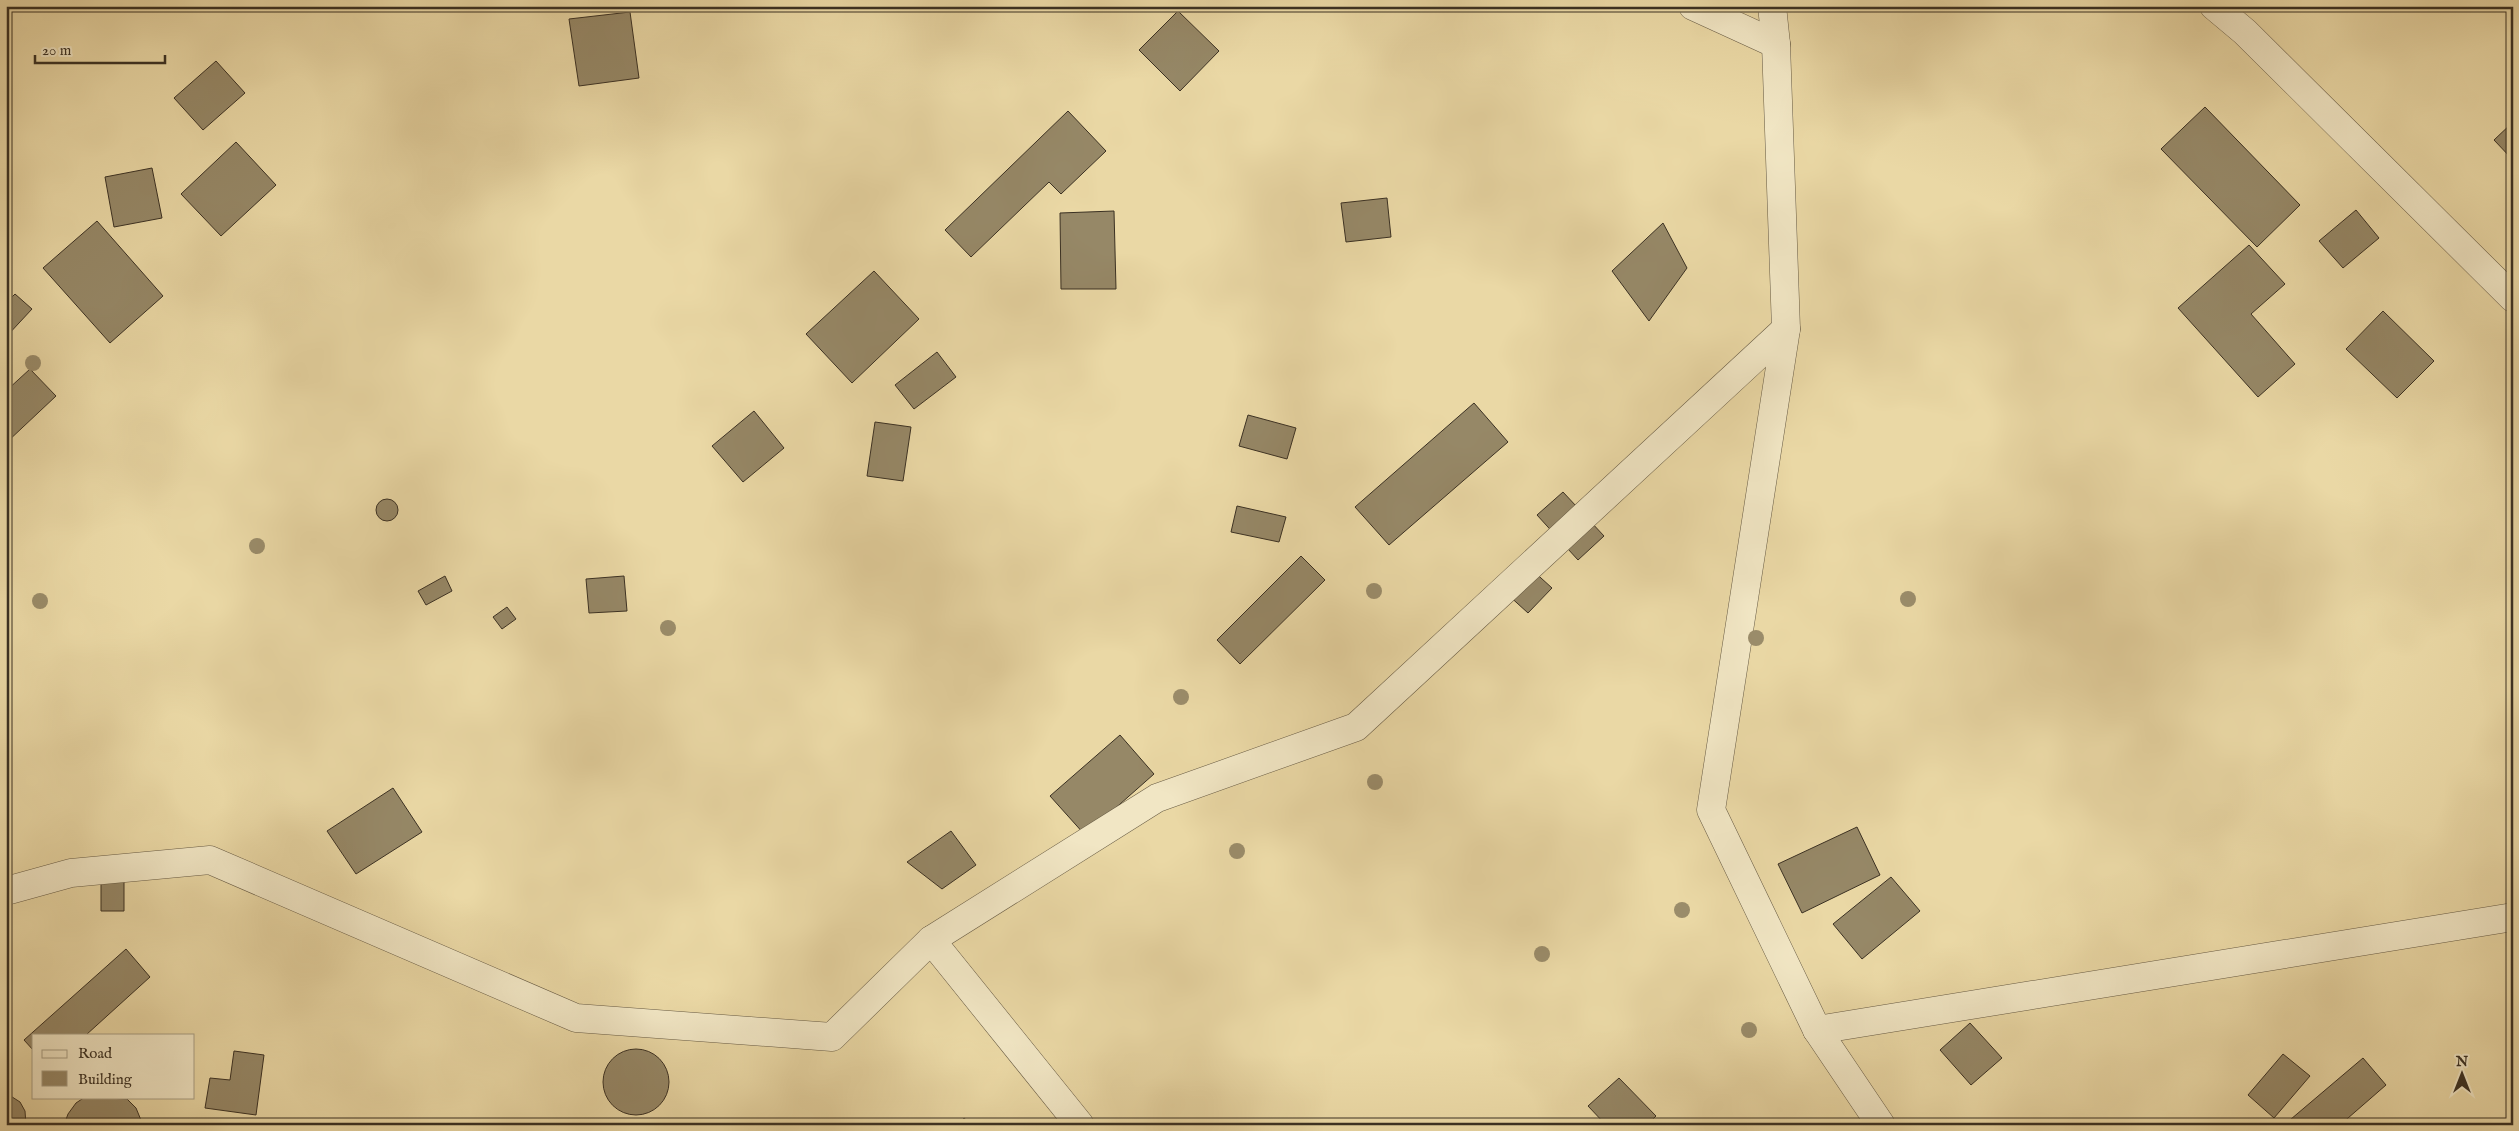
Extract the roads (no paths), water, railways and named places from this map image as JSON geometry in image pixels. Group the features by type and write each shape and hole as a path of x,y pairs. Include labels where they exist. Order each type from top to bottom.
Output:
{"street":[{"path":"1694,6 1776,44"},
{"path":"1772,6 1776,44 1786,329 1711,810 1817,1030 1881,1125"},
{"path":"2214,6 2245,32 2513,298"},
{"path":"6,891 71,873 210,860 576,1018 832,1037 931,940 1157,798 1356,727 1786,329"},
{"path":"1817,1030 2513,917"},
{"path":"931,940 1080,1125"}]}
